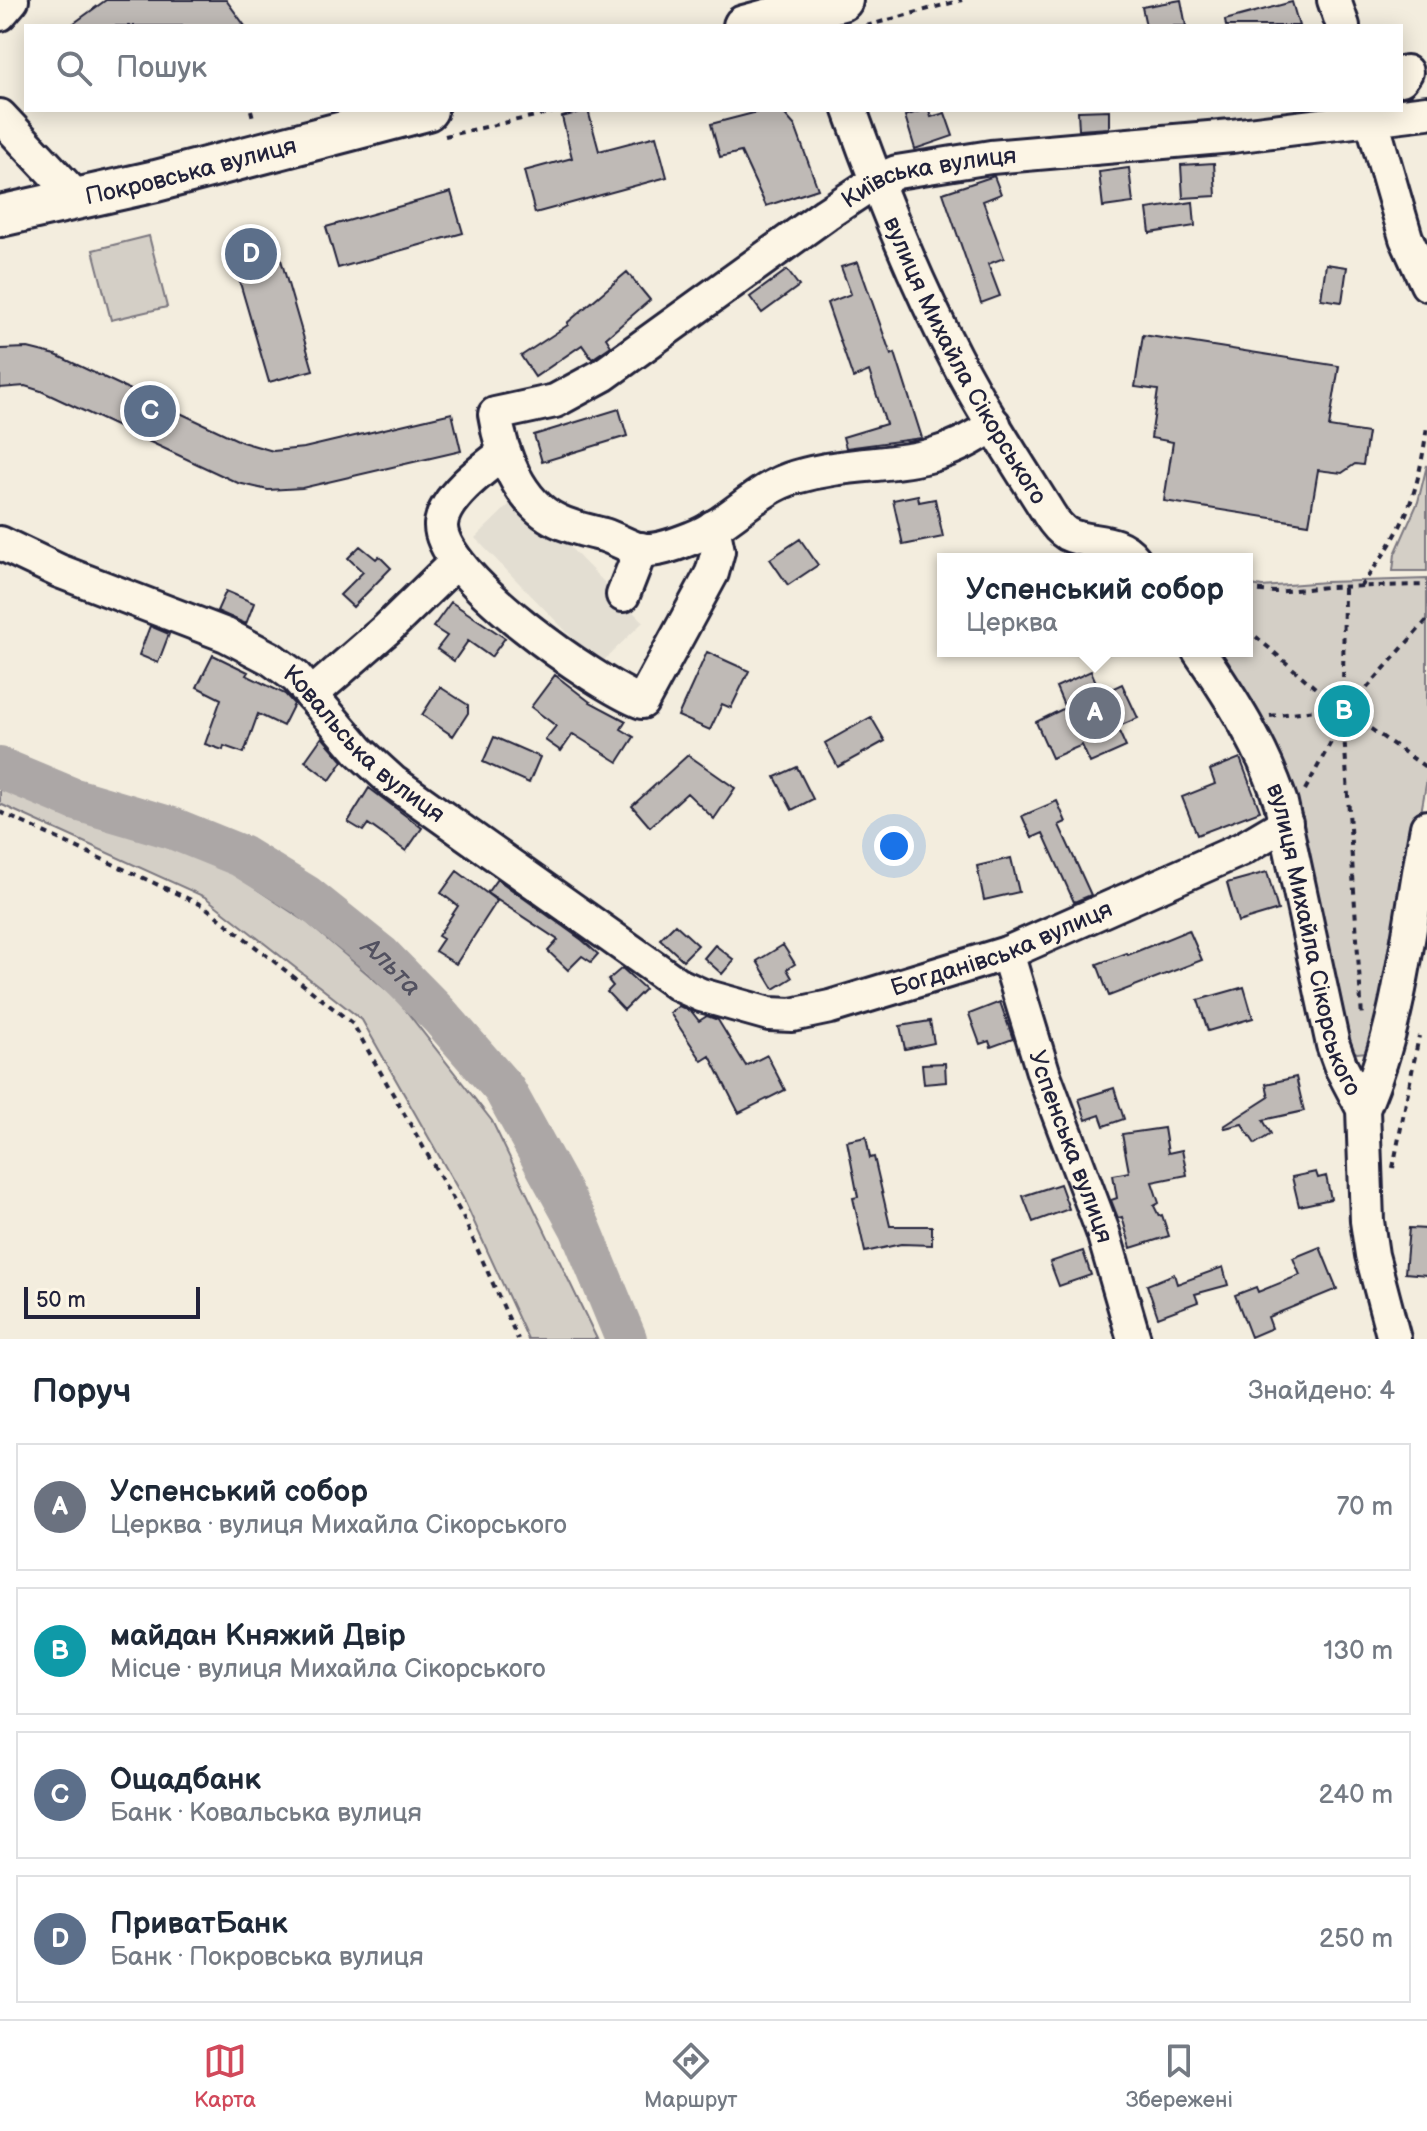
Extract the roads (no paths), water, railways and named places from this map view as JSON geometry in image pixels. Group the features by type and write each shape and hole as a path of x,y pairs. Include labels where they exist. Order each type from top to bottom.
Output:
{"main road":[{"path":"752,24 820,8"},
{"name":"Покровська вулиця","path":"0,216 77,198 324,123 411,112"}],"street":[{"path":"0,14 12,0"},
{"path":"1334,0 1342,24"},
{"name":"вулиця Михайла Сікорського","path":"851,112 926,300 994,424 1058,526 1068,534 1114,545 1127,553"},
{"name":"Київська вулиця","path":"504,453 495,414 555,401 590,383 876,181 911,169 991,157 1232,136 1373,113 1427,112"},
{"path":"1373,113 1406,238 1427,284"},
{"path":"0,116 77,198"},
{"path":"713,527 718,551 712,573 642,702 613,690 496,601 456,562 444,542 443,517 464,487 504,453 523,489 548,516 566,525 641,549 653,549 689,539 713,527 780,483 816,472 931,457 966,443 994,424"},
{"name":"Ковальська вулиця","path":"0,543 49,567 250,647 285,668 359,751 393,782 661,973 701,995"},
{"path":"623,595 641,549"},
{"path":"311,695 388,628 456,562"},
{"name":"вулиця Михайла Сікорського","path":"1203,657 1244,720 1273,778 1286,823 1330,1032 1341,1067 1363,1109 1364,1173 1372,1255 1394,1339"},
{"name":"Богданівська вулиця","path":"701,995 769,1014 792,1015 830,1007 1007,953 1242,849 1286,823"},
{"path":"1363,1109 1380,1068 1389,1034 1421,886 1427,827"},
{"name":"Успенська вулиця","path":"1007,953 1044,1075 1103,1232 1134,1339"}],"waterway":[{"name":"Альта","path":"0,768 74,799 172,828 241,856 306,896 381,956 440,1016 504,1089 580,1227 626,1339"}],"place":[{"name":"ПриватБанк","path":"251,254"},
{"name":"Ощадбанк","path":"150,411"},
{"name":"майдан Княжий Двір","path":"1344,711"},
{"name":"Успенський собор","path":"1095,713"}]}
